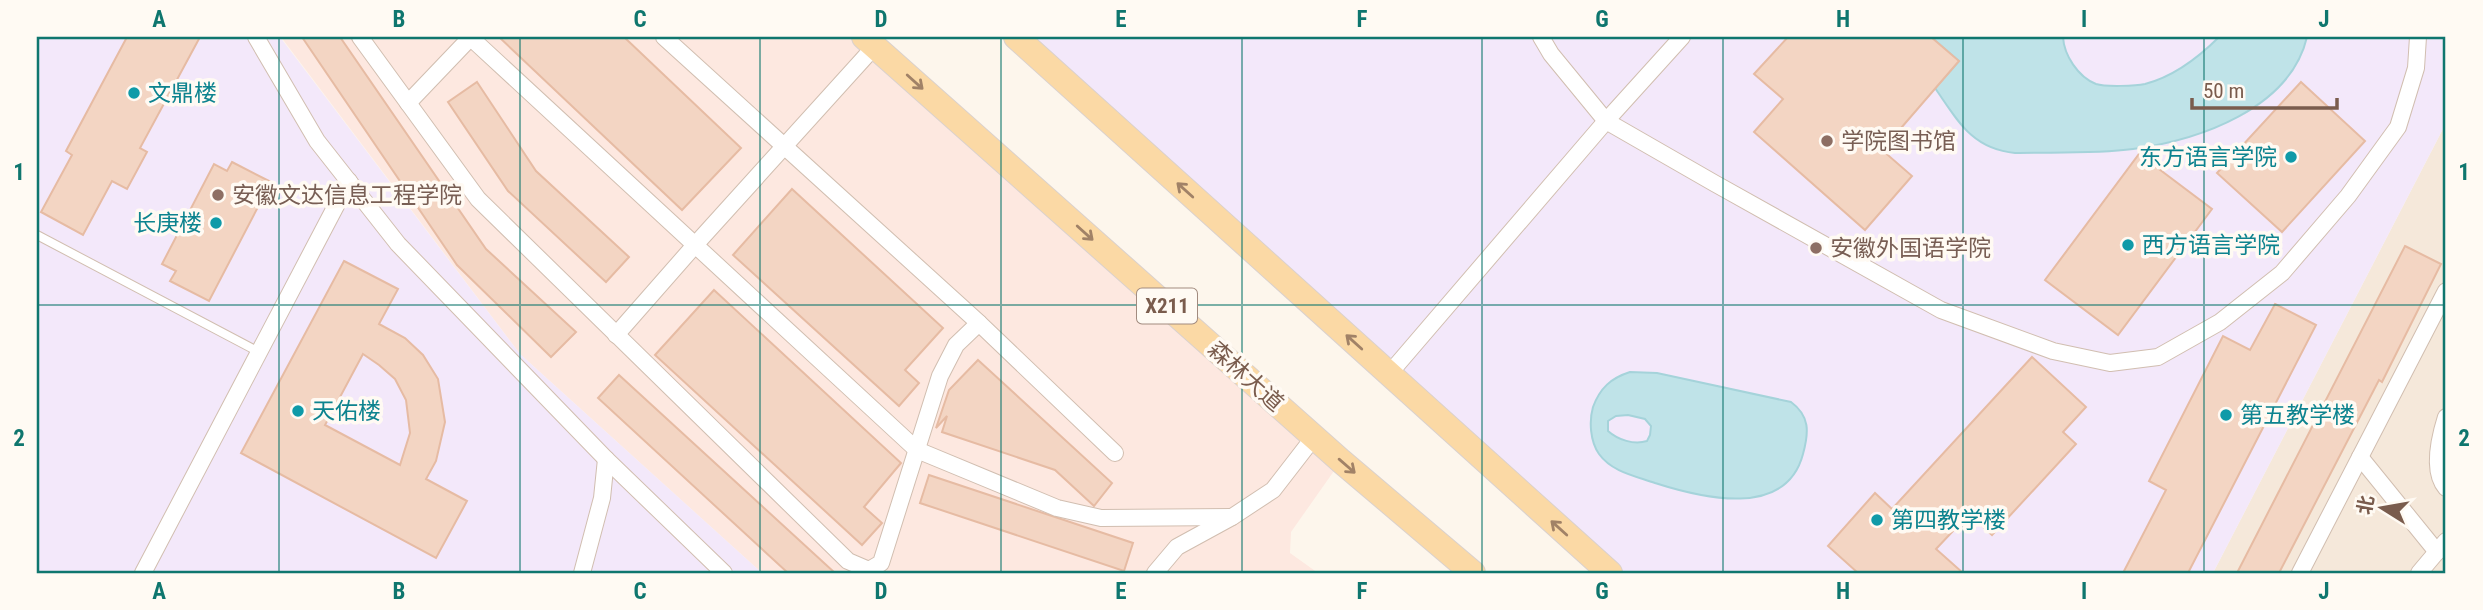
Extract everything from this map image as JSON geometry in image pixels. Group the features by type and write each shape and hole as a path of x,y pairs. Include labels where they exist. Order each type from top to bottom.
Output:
{"main road":[{"path":"1016,37 1610,573"},
{"name":"森林大道","path":"870,42 1314,437 1473,573"}],"street":[{"path":"256,37 317,141 398,244 606,459 724,573"},
{"path":"360,37 478,199 848,561 869,570 881,563 940,376 956,345 979,323"},
{"path":"408,103 471,37 917,450 1057,508 1101,519 1232,517"},
{"path":"664,37 979,323 1115,453"},
{"path":"1541,37 1551,54 1606,121 1941,310 2053,351 2110,363 2158,357 2220,322 2282,273 2348,196 2398,127 2417,68 2418,37"},
{"path":"1389,374 1606,121 1682,37"},
{"path":"616,335 785,147 870,42"},
{"path":"144,573 349,181"},
{"path":"2301,573 2446,291"},
{"path":"2446,417 2438,462 2442,483 2446,488"},
{"path":"1155,573 1177,547 1232,517 1273,490 1314,437"},
{"path":"2360,457 2442,547 2420,573"},
{"path":"582,573 602,498 606,459"}],"lane":[{"path":"37,235 259,352"}],"shaded area":[{"name":"安徽文达信息工程学院","path":"37,37 280,37 520,354 762,573 37,573"},
{"path":"281,37 864,37 1341,461 1291,532 1290,553 1318,573 762,573 520,354"},
{"name":"安徽外国语学院","path":"1016,37 2446,37 2446,123 2213,573 1621,573"},
{"path":"2446,123 2446,573 2213,573"}],"water":[{"path":"1931,37 2063,37 2069,58 2083,76 2096,84 2120,86 2145,84 2165,77 2194,59 2219,37 2307,37 2297,62 2282,84 2262,102 2213,129 2159,145 2133,149 2015,153 1988,146 1977,139 1951,112 1935,88 1959,61"},
{"path":"1657,373 1791,402 1802,413 1807,432 1803,454 1794,475 1779,488 1761,496 1718,498 1674,489 1610,465 1596,449 1591,418 1599,394 1623,374","holes":["1628,415 1645,419 1651,426 1647,441 1626,441 1608,431 1608,421 1616,416"]}],"building":[{"name":"文鼎楼","path":"127,37 200,37 140,148 147,152 127,189 112,181 83,235 41,212 72,155 66,151"},
{"path":"302,37 340,37 486,249 576,332 551,357 457,265"},
{"path":"499,37 624,37 741,148 682,210"},
{"name":"学院图书馆","path":"1788,37 1931,37 1959,61 1882,150 1912,176 1865,230 1754,132 1783,99 1754,74"},
{"path":"477,82 536,171 629,257 606,282 508,191 448,102"},
{"name":"东方语言学院","path":"2301,82 2365,141 2282,232 2217,173"},
{"name":"西方语言学院","path":"2139,154 2212,209 2118,335 2045,280"},
{"name":"长庚楼","path":"232,162 271,182 209,301 170,281 176,271 162,264 214,164 227,171"},
{"path":"792,189 943,328 905,370 919,383 899,406 733,255"},
{"path":"2405,246 2441,264 2382,382 2379,380 2279,573 2237,573"},
{"name":"天佑楼","path":"344,261 398,289 379,324 405,338 423,355 438,379 445,422 436,461 426,479 467,501 436,558 241,453","holes":["363,354 395,379 406,400 410,433 400,465 325,425"]},
{"path":"714,290 901,463 864,507 882,523 862,545 655,355"},
{"name":"第五教学楼","path":"2275,304 2316,325 2188,573 2123,573 2166,490 2149,481 2223,336 2250,350"},
{"path":"2032,357 2086,407 2063,432 2076,444 1992,535 1969,514 1936,549 1963,573 1858,573 1828,546 1875,493 1892,509"},
{"path":"978,360 1112,483 1094,506 1055,470 942,432 947,416 936,428 949,390"},
{"path":"619,375 835,573 788,573 598,398"},
{"path":"929,475 1133,543 1124,571 920,503"}],"place":[{"name":"文鼎楼","path":"134,93"},
{"name":"学院图书馆","path":"1827,141"},
{"name":"东方语言学院","path":"2291,157"},
{"name":"安徽文达信息工程学院","path":"218,195"},
{"name":"长庚楼","path":"216,223"},
{"name":"西方语言学院","path":"2128,245"},
{"name":"安徽外国语学院","path":"1816,248"},
{"name":"天佑楼","path":"298,411"},
{"name":"第五教学楼","path":"2226,415"},
{"name":"第四教学楼","path":"1877,520"}]}
